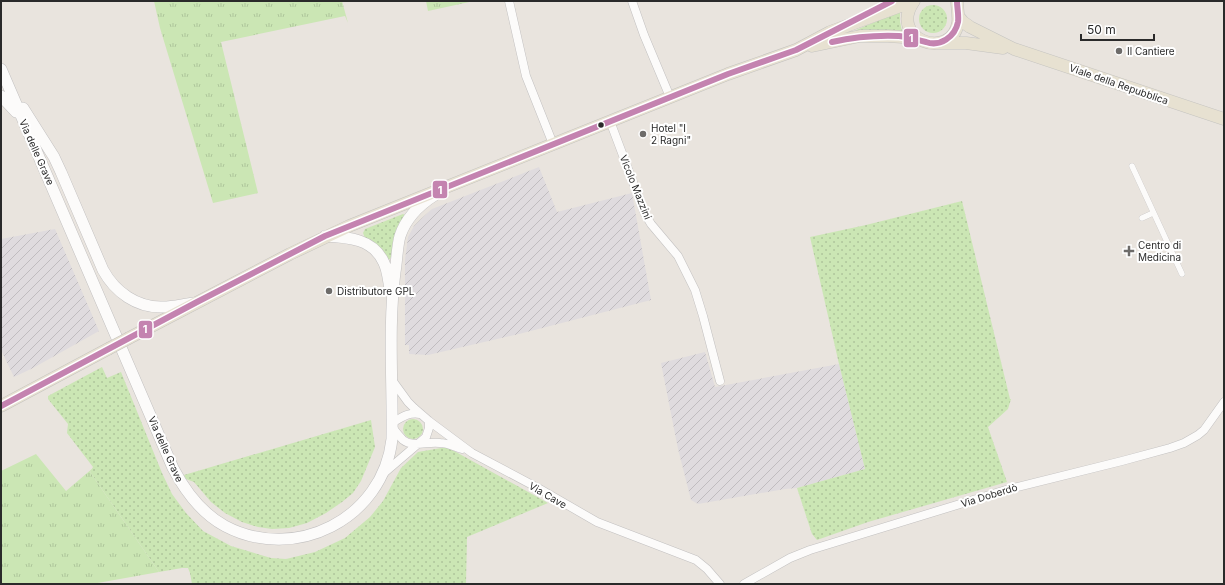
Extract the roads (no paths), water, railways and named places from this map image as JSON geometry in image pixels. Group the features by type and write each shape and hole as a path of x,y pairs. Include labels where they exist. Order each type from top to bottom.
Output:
{"main road":[{"path":"796,50 892,1"},
{"path":"830,32 914,1"},
{"path":"914,1 908,13 909,27 912,33 923,42 930,44 966,43 1014,49"},
{"path":"937,44 950,37 955,31 958,24 956,7"},
{"path":"956,7 964,22 979,32 1014,49"},
{"path":"1,406 325,236 402,204 728,74 796,50 860,36 917,38"},
{"name":"Viale della Repubblica","path":"1014,49 1224,119"},
{"name":"Via delle Grave","path":"1,69 173,468 182,485 191,498 212,517 237,531 260,538 298,538 324,530 348,517 366,499 383,474 391,451 392,298 400,236 412,214 426,201 452,185"},
{"path":"6,81 54,157 103,270 115,288 133,300 154,307 197,302"},
{"path":"1,96 21,116"},
{"name":"Via delle Grave","path":"325,236 352,238 366,243 376,251 384,262 392,298"}],"street":[{"path":"509,1 526,76 553,144"},
{"path":"632,1 644,35 670,97"},
{"name":"Vicolo Mazzini","path":"610,121 645,214 651,224 678,256 695,290 720,381"},
{"path":"1132,166 1182,274"},
{"path":"1142,218 1153,212"},
{"name":"Via Cave","path":"392,380 408,402 420,414 472,453 538,488 597,522 696,560 707,569 720,584"},
{"name":"Via Doberdò","path":"744,584 790,558 810,550 1009,489 1157,453 1184,443 1204,430 1224,402"},
{"path":"420,414 411,413 401,417 392,425 403,440 418,444 440,442 472,453"},
{"path":"383,474 423,441 428,433 429,421"}],"place":[{"name":"Il Cantiere","path":"1119,51"},
{"name":"Hotel \"I 2 Ragni\"","path":"643,134"},
{"name":"Centro di Medicina","path":"1129,251"},
{"name":"Distributore GPL","path":"329,291"}]}
